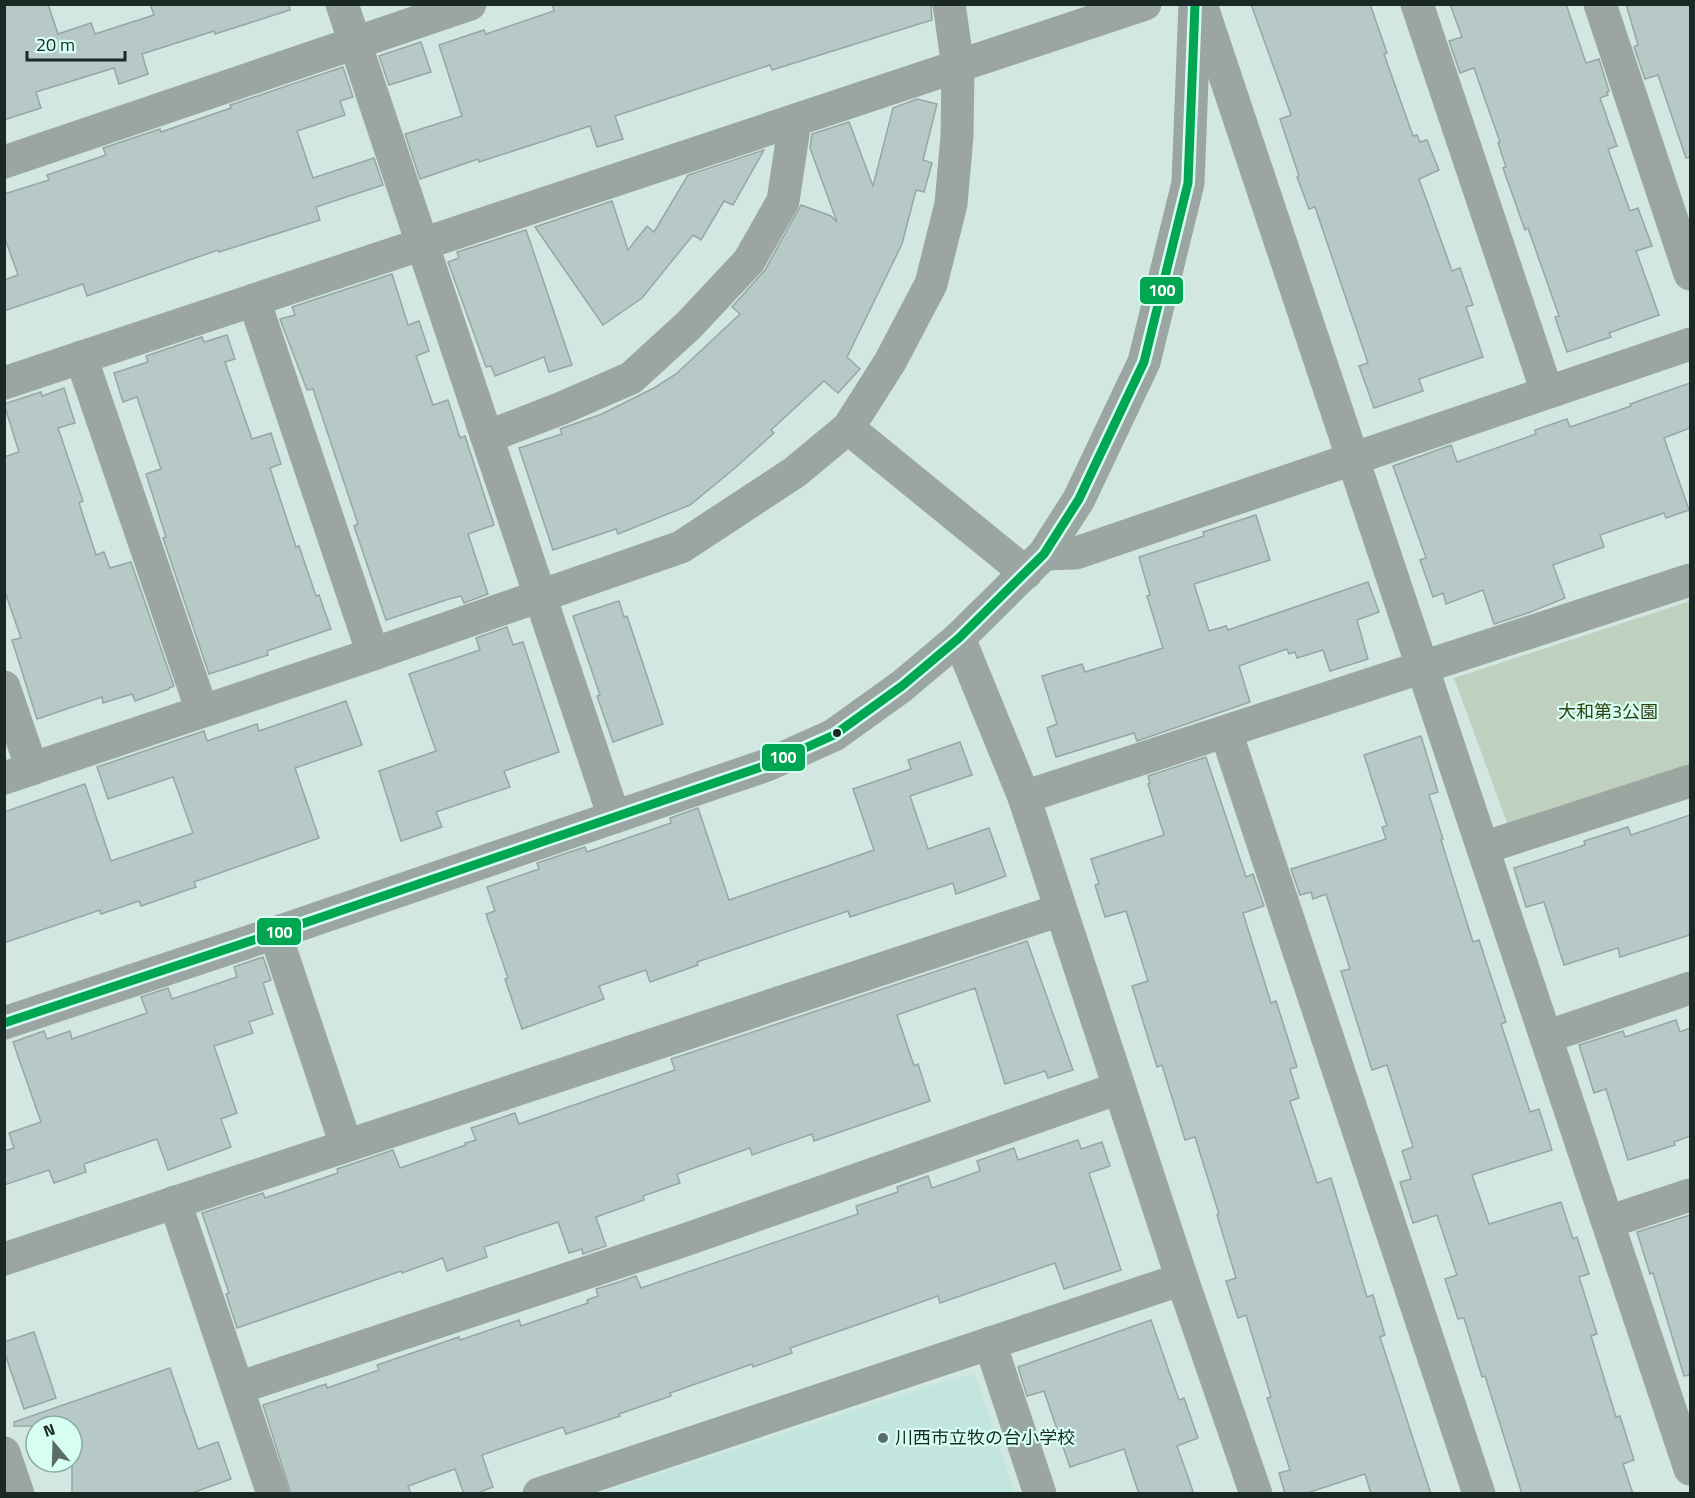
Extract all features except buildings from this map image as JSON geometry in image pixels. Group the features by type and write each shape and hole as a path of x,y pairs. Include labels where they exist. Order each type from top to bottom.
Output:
{"street":[{"path":"342,4 614,817"},
{"path":"4,162 470,4"},
{"path":"4,687 18,773 373,654 681,547 795,472 848,428 890,362 930,284 951,204 957,136 958,67 949,4"},
{"path":"4,383 1145,4"},
{"path":"4,1023 767,765 834,735 902,686 959,638 1035,563 1079,499 1144,362 1188,183 1195,4"},
{"path":"1201,4 1608,1222 1680,1402 1690,1469"},
{"path":"1417,4 1547,392"},
{"path":"1600,4 1690,274"},
{"path":"487,437 631,378 689,325 749,261 783,201 795,121"},
{"path":"254,300 373,654"},
{"path":"848,428 1035,563 1076,553 1690,344"},
{"path":"81,357 202,711"},
{"path":"1024,797 1690,580"},
{"path":"959,638 1024,797 1182,1279 1256,1494"},
{"path":"1226,732 1479,1494"},
{"path":"1483,848 1690,781"},
{"path":"4,1259 1060,910"},
{"path":"274,933 346,1145"},
{"path":"1546,1037 1690,988"},
{"path":"238,1388 679,1242 1119,1088"},
{"path":"1608,1222 1690,1195"},
{"path":"175,1202 273,1494"},
{"path":"539,1494 1182,1279"},
{"path":"990,1343 1040,1494"},
{"path":"4,1453 18,1494"}],"shaded area":[{"name":"川西市立牧の台小学校","path":"975,1374 1015,1493 599,1493 939,1383"}],"green space":[{"name":"大和第3公園","path":"1690,601 1690,770 1509,828 1454,678"}],"transit line":[{"name":"100","path":"4,1023 767,765 834,735 902,686 959,638 1044,554 1079,499 1144,362 1188,183 1195,4"}],"place":[{"name":"川西市立牧の台小学校","path":"883,1438"}]}
